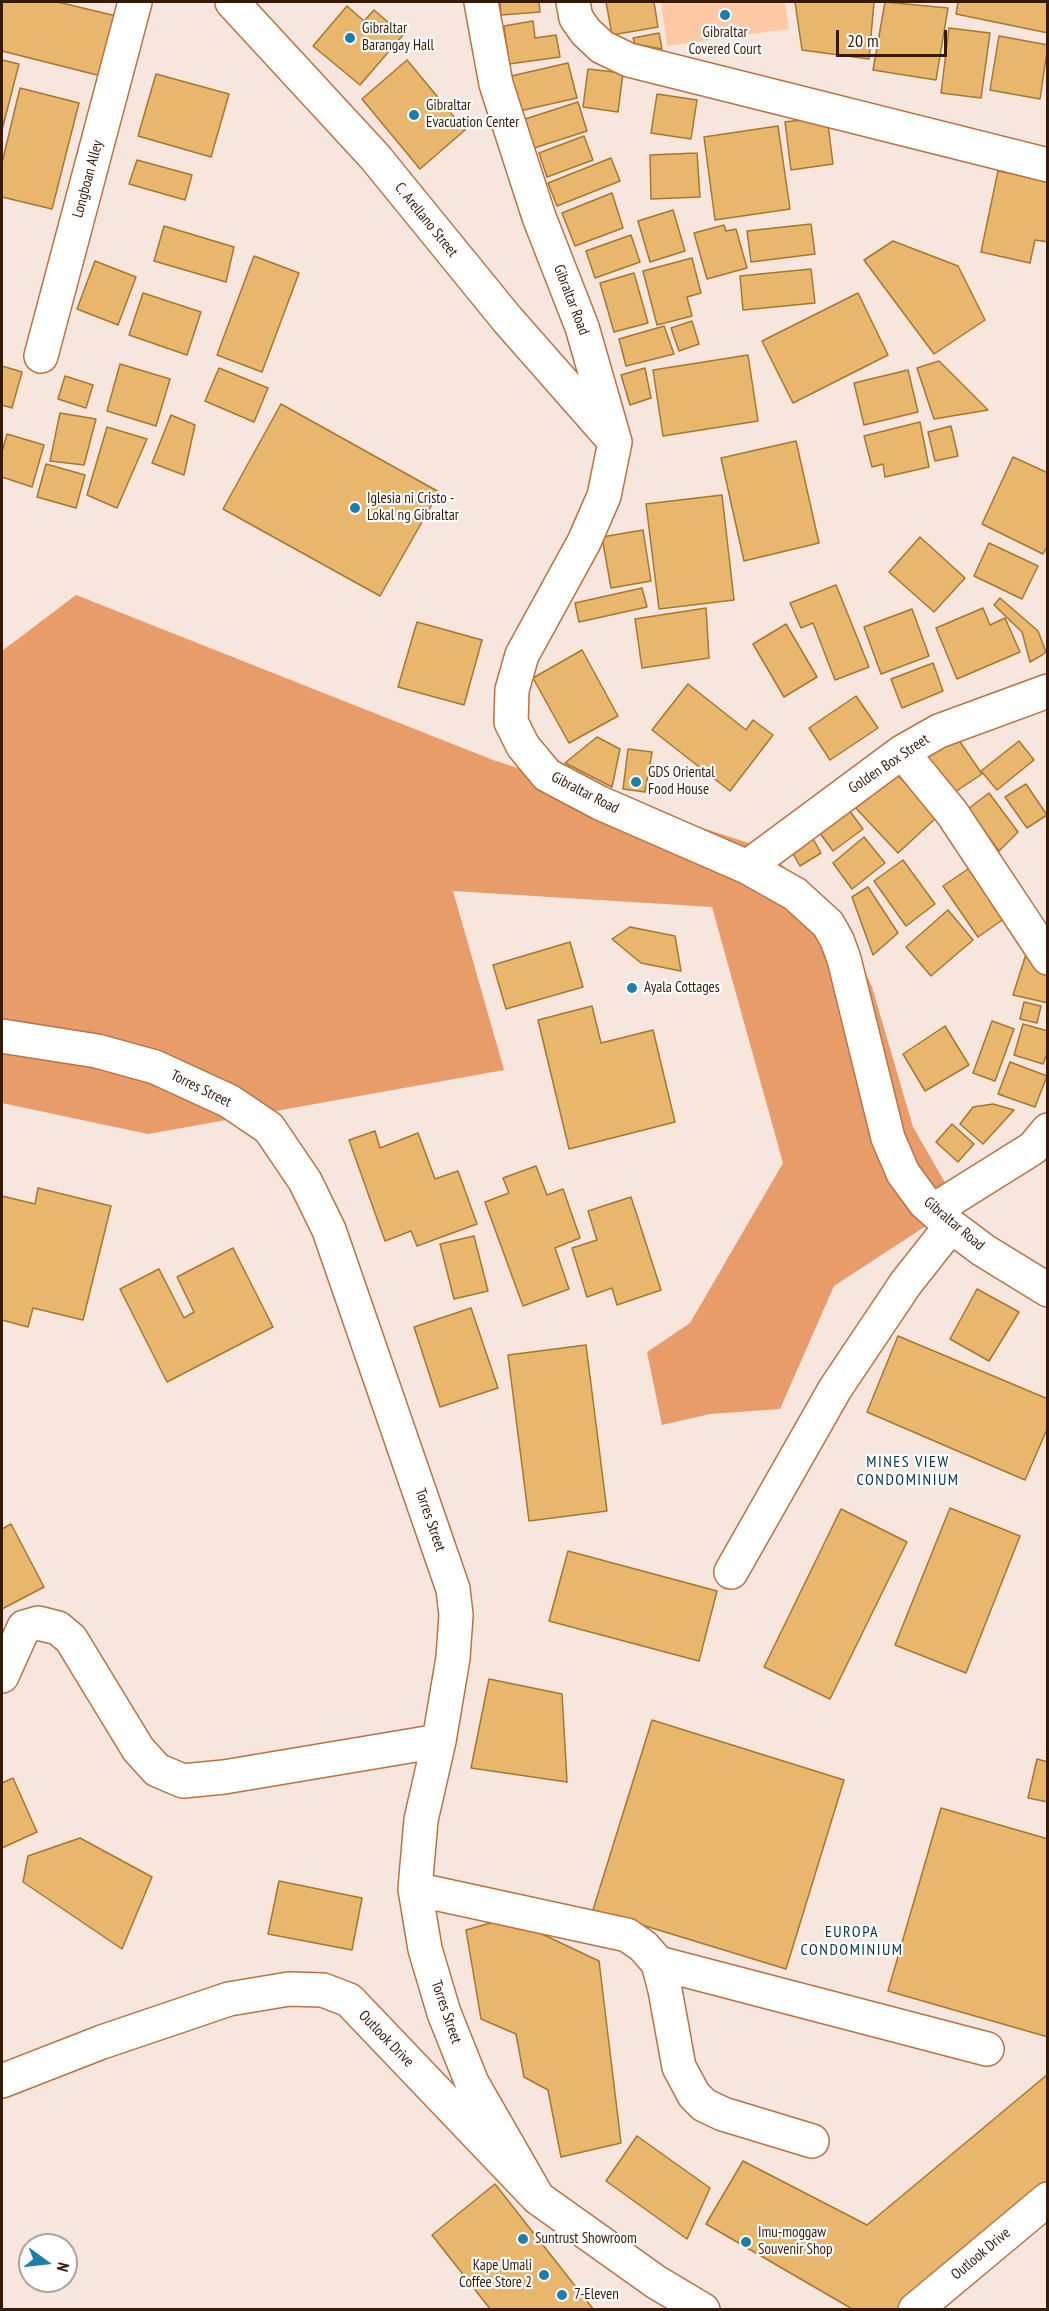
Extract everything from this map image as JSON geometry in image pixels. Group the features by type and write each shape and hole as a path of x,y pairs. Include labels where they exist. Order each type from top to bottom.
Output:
{"street":[{"name":"Longboan Alley","path":"41,357 135,2"},
{"name":"C. Arellano Street","path":"232,2 375,157 507,319 615,442"},
{"name":"Gibraltar Road","path":"482,2 496,84 539,217 582,327 615,442 604,496 584,542 522,655 512,690 511,722 523,746 547,775 600,802 747,867 809,904 828,924 837,940 888,1138 903,1173 943,1218 984,1250 1047,1290"},
{"path":"573,2 576,18 586,32 602,47 629,60 1047,165"},
{"name":"Golden Box Street","path":"747,867 902,752 939,731 1047,691"},
{"path":"902,752 952,813 1047,958"},
{"name":"Torres Street","path":"2,1036 97,1051 155,1066 229,1101 269,1128 305,1181 329,1230 453,1589 456,1615 453,1658 421,1820 415,1889 425,1949 444,2013 472,2083 538,2198"},
{"path":"731,1572 841,1380 906,1282 943,1218 1033,1148 1047,1130"},
{"path":"2,1676 24,1627 38,1623 58,1628 71,1639 138,1749 157,1770 183,1781 224,1777 438,1741"},
{"path":"415,1889 627,1935 643,1946 658,1963 679,2067 694,2095 704,2105 723,2114 813,2141"},
{"path":"658,1963 987,2049"},
{"name":"Outlook Drive","path":"2,2081 102,2042 229,2000 289,1989 323,1990 349,2000 538,2198 656,2282 703,2310"},
{"name":"Outlook Drive","path":"915,2310 1047,2199"}],"shaded area":[{"name":"Gibraltar Covered Court","path":"661,2 785,2 789,29 667,46"},
{"path":"76,595 493,760 761,847 839,914 872,987 913,1127 958,1205 834,1286 780,1409 710,1414 662,1425 647,1352 690,1323 783,1163 712,907 453,891 504,1070 148,1134 2,1103 2,651"}],"building":[{"path":"2,2 58,2 116,16 101,76 2,51"},
{"path":"500,2 539,2 540,12 501,15"},
{"path":"606,2 654,2 658,27 612,35"},
{"path":"795,2 874,2 869,59 802,50"},
{"path":"885,2 948,8 936,80 873,70"},
{"path":"958,2 1048,2 1048,33 956,14"},
{"path":"347,6 364,21 374,10 403,35 360,85 313,46"},
{"path":"533,21 535,38 556,35 560,57 509,64 504,26"},
{"path":"949,28 990,33 981,98 941,93"},
{"path":"659,33 662,49 635,44 633,38"},
{"path":"999,36 1048,45 1040,99 990,90"},
{"path":"2,60 19,64 2,130"},
{"name":"Gibraltar Evacuation Center","path":"407,60 465,130 420,169 362,99"},
{"path":"568,63 577,98 515,112 507,77"},
{"path":"588,69 623,73 618,112 583,107"},
{"path":"156,74 229,94 211,157 138,136"},
{"path":"20,88 79,103 52,209 2,197 2,163"},
{"path":"657,94 697,100 691,139 651,133"},
{"path":"578,102 587,131 528,150 519,121"},
{"path":"827,117 833,164 791,170 785,122"},
{"path":"778,126 790,209 715,220 704,137"},
{"path":"584,136 593,160 547,177 539,153"},
{"path":"697,153 700,197 651,199 650,155"},
{"path":"611,158 620,181 557,206 548,183"},
{"path":"137,160 192,175 185,200 129,184"},
{"path":"998,171 1048,181 1048,242 1035,240 1030,263 981,252"},
{"path":"612,193 623,228 575,246 562,213"},
{"path":"673,210 685,251 650,262 638,221"},
{"path":"811,224 815,254 751,262 747,231"},
{"path":"724,225 726,231 736,229 747,268 707,279 694,233"},
{"path":"164,226 234,247 226,282 154,261"},
{"path":"631,235 640,262 595,278 586,251"},
{"path":"893,241 958,266 985,320 934,354 864,260"},
{"path":"254,256 299,273 262,372 217,355"},
{"path":"692,258 701,293 687,297 692,316 657,325 643,271"},
{"path":"95,261 136,277 118,325 77,309"},
{"path":"811,269 815,303 743,310 740,276"},
{"path":"634,273 648,323 614,332 600,283"},
{"path":"143,293 201,312 187,355 129,335"},
{"path":"858,293 888,355 793,403 762,341"},
{"path":"692,321 699,344 679,351 671,328"},
{"path":"664,326 674,354 626,366 619,339"},
{"path":"748,355 758,421 663,436 653,370"},
{"path":"939,361 988,410 934,419 917,368"},
{"path":"120,364 170,379 156,426 107,411"},
{"path":"2,366 22,372 12,408 2,405"},
{"path":"219,368 268,388 254,422 205,401"},
{"path":"645,368 651,398 630,405 621,375"},
{"path":"908,370 918,412 864,425 854,383"},
{"path":"65,376 93,385 86,408 58,399"},
{"path":"281,404 439,492 380,596 223,509"},
{"path":"60,413 96,419 84,465 50,461"},
{"path":"171,415 195,425 184,475 152,463"},
{"path":"920,422 929,467 885,477 883,464 872,467 864,436"},
{"path":"951,426 958,456 935,461 928,432"},
{"path":"107,427 147,439 117,508 87,495"},
{"path":"7,434 44,445 32,487 2,477 2,452"},
{"path":"796,441 819,543 744,561 721,458"},
{"path":"1013,457 1048,473 1048,545 1043,554 982,524"},
{"path":"46,464 85,475 76,508 37,497"},
{"path":"722,495 734,600 659,609 646,504"},
{"path":"643,530 651,581 611,588 602,537"},
{"path":"920,537 965,578 934,612 889,572"},
{"path":"989,543 1038,566 1022,599 974,576"},
{"path":"836,585 869,667 835,680 813,623 801,628 790,603"},
{"path":"642,588 647,607 579,622 575,603"},
{"path":"1000,598 1038,631 1046,652 1030,662 1022,632 994,605"},
{"path":"706,608 709,658 642,668 635,619"},
{"path":"983,608 990,625 1005,618 1020,652 957,679 936,628"},
{"path":"912,609 929,656 881,674 864,627"},
{"path":"417,622 482,640 464,705 398,687"},
{"path":"786,624 817,677 784,697 753,644"},
{"path":"582,650 618,716 569,743 533,678"},
{"path":"933,663 943,691 902,708 891,679"},
{"path":"688,684 746,730 753,720 773,735 730,791 652,730"},
{"path":"856,696 878,728 830,760 809,728"},
{"path":"956,736 982,774 943,800 918,762"},
{"path":"597,737 620,749 612,787 565,763"},
{"path":"1019,741 1034,760 997,790 981,771"},
{"path":"628,749 652,752 645,792 623,789"},
{"path":"891,768 937,817 898,853 852,804"},
{"path":"1026,784 1047,815 1027,828 1005,797"},
{"path":"989,793 1018,832 999,851 968,809"},
{"path":"844,803 863,829 833,851 814,825"},
{"path":"808,830 821,853 800,866 787,843"},
{"path":"864,837 885,863 852,889 833,863"},
{"path":"903,860 935,904 906,926 874,881"},
{"path":"974,865 1008,916 978,937 943,886"},
{"path":"868,887 898,933 873,955 852,897"},
{"path":"948,910 973,940 931,976 906,947"},
{"path":"630,927 675,936 681,971 641,963 612,939"},
{"path":"570,942 583,987 506,1009 493,965"},
{"path":"1027,951 1048,970 1048,1003 1013,995"},
{"path":"1024,1002 1041,1006 1037,1023 1020,1019"},
{"path":"592,1006 601,1043 653,1030 675,1122 569,1149 538,1020"},
{"path":"992,1021 1014,1029 995,1081 973,1073"},
{"path":"1023,1024 1048,1031 1048,1051 1043,1064 1014,1055"},
{"path":"945,1026 969,1065 925,1091 903,1054"},
{"path":"1010,1062 1047,1076 1035,1107 998,1094"},
{"path":"993,1104 1014,1110 983,1144 960,1124 973,1107"},
{"path":"952,1124 974,1144 958,1162 936,1142"},
{"path":"375,1131 380,1148 418,1133 435,1179 458,1171 477,1224 417,1246 411,1231 385,1241 349,1140"},
{"path":"536,1166 547,1195 563,1189 580,1238 555,1248 569,1289 523,1306 485,1202 509,1193 503,1178"},
{"path":"38,1188 111,1206 83,1320 33,1308 28,1327 2,1320 2,1196 35,1204"},
{"path":"631,1197 661,1290 617,1305 612,1288 587,1297 572,1248 597,1240 588,1211"},
{"path":"474,1236 488,1291 454,1299 440,1244"},
{"path":"233,1248 273,1327 167,1382 120,1289 159,1269 184,1318 194,1312 177,1277"},
{"path":"977,1289 1019,1312 989,1361 950,1339"},
{"path":"471,1308 498,1388 440,1407 414,1327"},
{"path":"898,1336 1048,1399 1048,1427 1025,1480 867,1412"},
{"path":"586,1345 607,1511 529,1521 508,1355"},
{"path":"950,1508 1020,1536 966,1673 895,1645"},
{"path":"841,1509 907,1542 830,1699 764,1667"},
{"path":"11,1524 44,1587 2,1609 2,1529"},
{"path":"568,1551 717,1591 699,1661 549,1621"},
{"path":"489,1679 562,1694 567,1782 471,1768"},
{"path":"652,1720 844,1780 786,1969 593,1910"},
{"path":"1037,1759 1048,1762 1048,1802 1028,1798"},
{"path":"13,1778 37,1832 2,1848 2,1783"},
{"path":"941,1808 1048,1839 1048,2037 888,1991"},
{"path":"80,1838 152,1877 122,1949 23,1882 28,1856"},
{"path":"279,1881 362,1898 352,1950 268,1934"},
{"path":"508,1918 599,1961 621,2143 561,2157 548,2090 524,2077 516,2034 481,2019 466,1930"},
{"path":"1048,2074 1048,2180 897,2310 854,2310 706,2224 743,2161 867,2225"},
{"path":"637,2136 710,2188 687,2239 606,2181"},
{"path":"495,2184 594,2310 491,2310 432,2235"}],"place":[{"name":"Gibraltar Covered Court","path":"725,15"},
{"name":"Gibraltar Barangay Hall","path":"350,38"},
{"name":"Gibraltar Evacuation Center","path":"414,115"},
{"name":"Iglesia ni Cristo - Lokal ng Gibraltar","path":"355,508"},
{"name":"GDS Oriental Food House","path":"636,782"},
{"name":"Ayala Cottages","path":"632,988"},
{"name":"Suntrust Showroom","path":"523,2239"},
{"name":"Imu-moggaw Souvenir Shop","path":"746,2242"},
{"name":"Kape Umali Coffee Store 2","path":"544,2275"},
{"name":"7-Eleven","path":"562,2295"}],"district":[{"name":"MINES VIEW CONDOMINIUM","path":"908,1471"},
{"name":"EUROPA CONDOMINIUM","path":"852,1941"}]}
